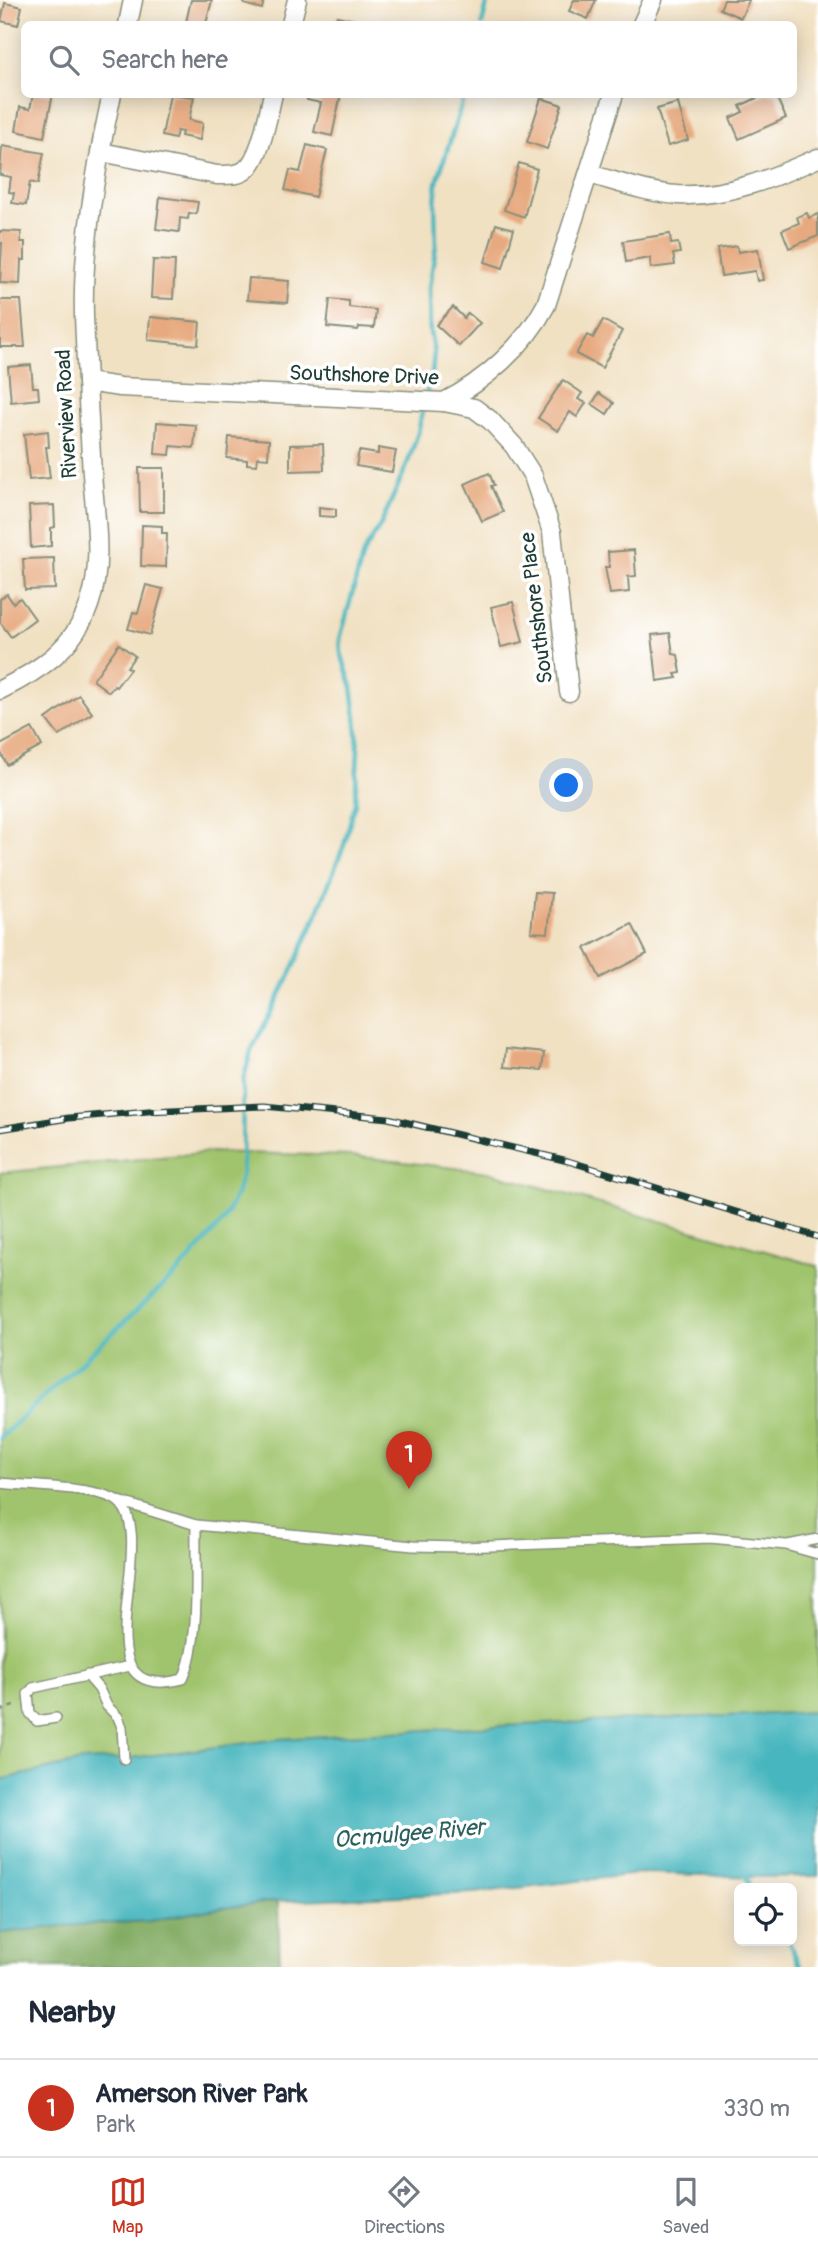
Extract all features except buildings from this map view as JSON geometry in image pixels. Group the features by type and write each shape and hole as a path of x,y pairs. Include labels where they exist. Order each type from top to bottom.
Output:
{"street":[{"path":"129,21 133,0"},
{"path":"292,21 298,0"},
{"path":"643,21 653,0"},
{"name":"Riverview Road","path":"0,690 38,670 67,645 79,629 94,588 96,530 84,310 89,237 111,98"},
{"path":"101,152 217,175 244,171 255,160 272,98"},
{"name":"Southshore Drive","path":"87,382 120,387 444,402 466,391 500,362 539,318 546,305 613,98"},
{"path":"589,174 667,193 723,193 754,184 818,158"},
{"name":"Southshore Place","path":"444,402 474,408 490,420 514,446 533,476 552,532 569,692"}],"lane":[{"path":"0,1483 96,1493 195,1525 413,1546 461,1547 694,1538 786,1545 818,1555"},
{"path":"117,1500 128,1514 132,1535 127,1589 126,1654 130,1666 141,1678 156,1682 183,1679 188,1669 195,1609 195,1525"},
{"path":"786,1545 818,1539"},
{"path":"56,1718 37,1721 30,1713 28,1694 33,1688 130,1666"},
{"path":"87,1675 99,1689 107,1706 118,1717 122,1727 124,1759"}],"path":[{"path":"0,1711 6,1707 28,1703"}],"green space":[{"path":"211,1152 353,1156 488,1172 818,1266 818,1712 475,1727 279,1739 124,1759 82,1761 0,1780 0,1173"},
{"path":"278,1901 280,1967 0,1967 0,1933 149,1921"}],"water":[{"name":"Ocmulgee River","path":"818,1712 818,1876 646,1873 474,1893 278,1901 149,1921 0,1933 0,1780 82,1761 124,1759 279,1739 475,1727"}],"waterway":[{"path":"483,21 488,0"},
{"path":"426,395 434,353 430,332 429,288 436,246 437,182 464,98"},
{"path":"0,1438 181,1269 223,1221 236,1195 242,1173 243,1081 251,1051 315,919 344,845 355,803 358,750 356,717 352,687 341,653 340,639 363,554 381,524 407,465 423,407"},
{"path":"744,1873 749,1883"},
{"path":"790,1946 801,1967"}],"railway":[{"path":"0,1129 69,1118 148,1111 264,1106 388,1118 568,1161 818,1237"}],"place":[{"name":"Amerson River Park","path":"409,1489"}]}
